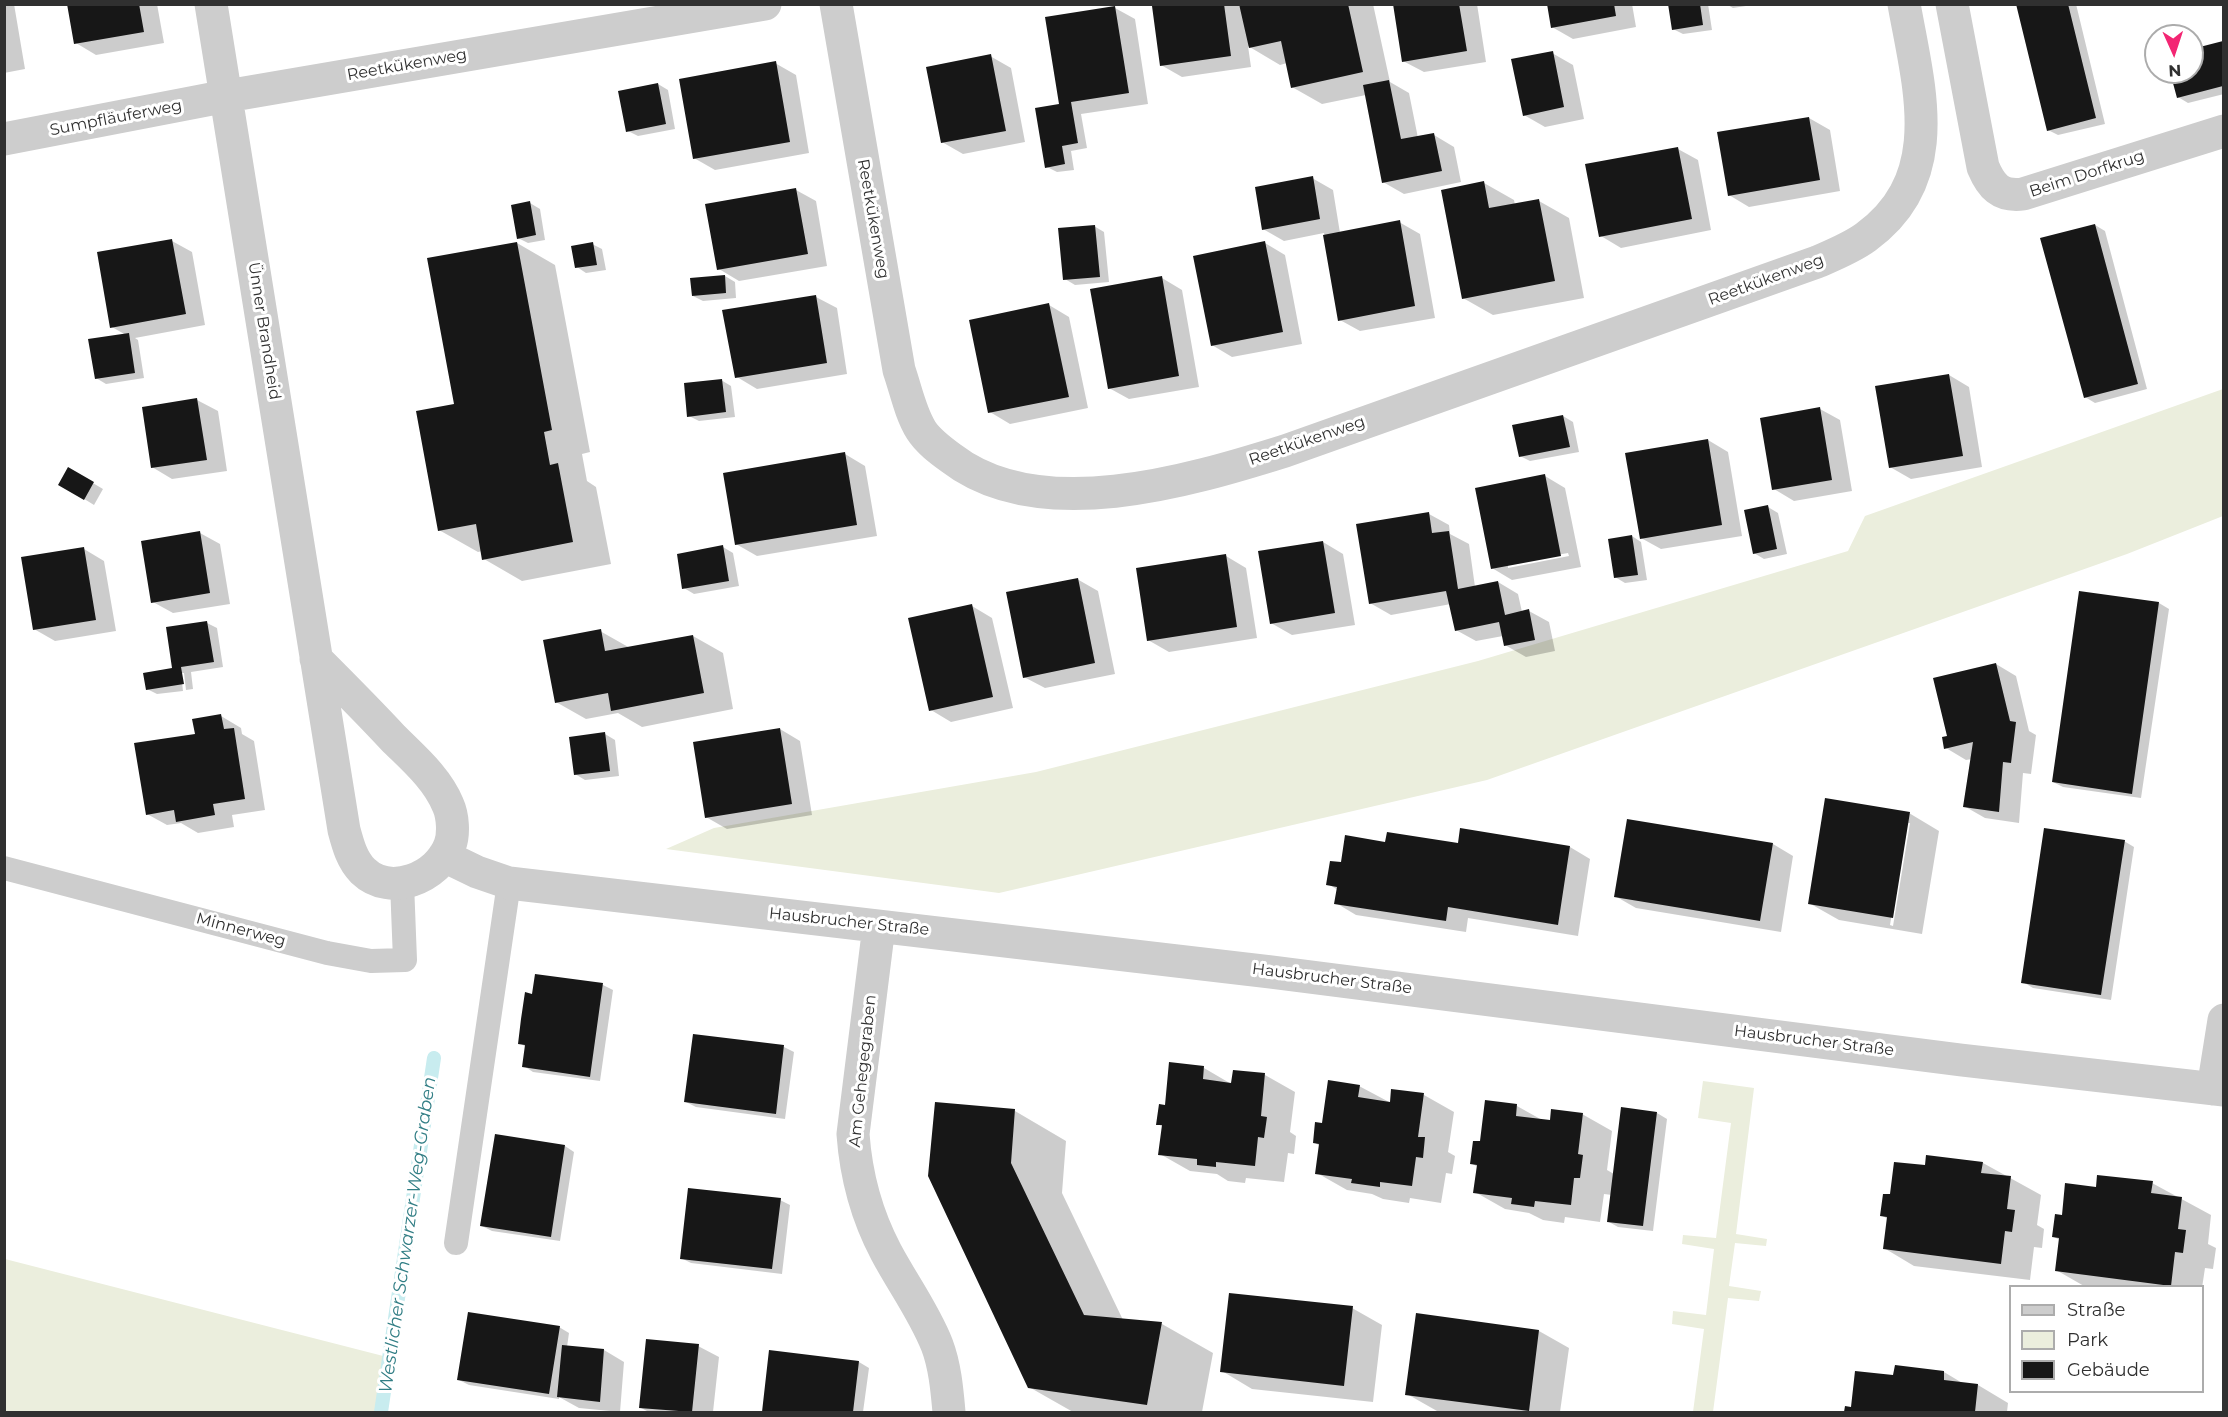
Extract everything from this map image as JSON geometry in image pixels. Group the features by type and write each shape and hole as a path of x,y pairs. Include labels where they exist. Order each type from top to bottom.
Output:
{"street":[{"name":"Ünner Brandheid","path":"211,4 344,830 349,848 363,872 387,884 402,883"},
{"name":"Reetkükenweg","path":"227,96 765,4"},
{"name":"Reetkükenweg","path":"836,4 899,370 918,424 939,449 964,468 989,481 1021,490 1058,493 1162,485 1214,473 1285,451 1817,262 1866,237 1899,204 1918,165 1922,118 1904,4"},
{"name":"Beim Dorfkrug","path":"1952,4 1983,167 1990,183 2010,196 2023,194 2223,131"},
{"name":"Sumpfläuferweg","path":"4,139 227,96"},
{"path":"316,659 432,778 448,805 452,818 450,845 444,856 427,873 417,879 402,883"},
{"name":"Hausbrucher Straße","path":"444,856 477,872 509,883 1282,973 1961,1060 2218,1090"},
{"name":"Am Gehegegraben","path":"879,926 854,1134 855,1162 866,1203 879,1238 938,1348 950,1413"},
{"path":"2218,1090 2223,1020"}],"lane":[{"name":"Minnerweg","path":"4,868 327,953 371,961 405,960 402,883"},
{"path":"456,1243 509,883"}],"green space":[{"path":"2223,389 2223,516 2127,554 1487,780 999,893 666,849 714,828 1036,772 1478,661 1848,551 1865,516"},
{"path":"1703,1081 1754,1088 1736,1234 1767,1239 1766,1246 1735,1243 1729,1286 1761,1291 1759,1301 1728,1298 1713,1412 1693,1412 1704,1329 1672,1324 1673,1311 1706,1315 1714,1249 1682,1244 1683,1235 1716,1238 1731,1123 1698,1118"},
{"path":"5,1259 391,1358 382,1412 5,1412"}],"building":[{"path":"67,4 139,4 144,32 74,44"},
{"path":"1159,4 1224,4 1231,56 1160,66 1152,6"},
{"path":"1239,4 1348,4 1363,72 1291,88 1281,41 1249,48"},
{"path":"1393,4 1459,4 1467,51 1402,62"},
{"path":"1547,4 1614,4 1616,16 1551,28"},
{"path":"1668,4 1700,4 1703,25 1672,30"},
{"path":"2016,4 2068,4 2096,118 2047,131"},
{"path":"1115,6 1129,93 1071,102 1078,143 1062,146 1065,164 1045,168 1035,108 1059,104 1045,17"},
{"path":"2223,41 2223,86 2177,98 2173,84 2204,84 2204,46"},
{"path":"1553,51 1564,107 1523,116 1511,59"},
{"path":"991,54 1006,131 941,143 926,67"},
{"path":"776,61 790,142 693,159 679,79"},
{"path":"1389,80 1401,139 1434,133 1442,171 1382,183 1363,85"},
{"path":"658,83 666,124 626,132 618,91"},
{"path":"1809,117 1820,180 1728,196 1717,132"},
{"path":"1678,147 1692,219 1599,237 1585,164"},
{"path":"1313,176 1320,219 1262,230 1255,187"},
{"path":"1484,181 1489,208 1539,199 1555,281 1462,299 1441,190"},
{"path":"796,188 808,254 717,270 705,204"},
{"path":"530,201 536,235 517,239 511,205"},
{"path":"1400,220 1415,306 1338,321 1323,235"},
{"path":"2095,224 2138,384 2084,398 2040,238"},
{"path":"1095,225 1100,277 1063,280 1058,228"},
{"path":"172,239 186,314 110,328 97,252"},
{"path":"1265,241 1283,332 1211,346 1193,256"},
{"path":"517,242 552,430 544,432 550,465 558,463 573,542 482,560 476,524 438,531 416,411 454,404 427,258"},
{"path":"593,242 597,265 575,268 571,246"},
{"path":"725,275 726,293 692,296 690,278"},
{"path":"1162,276 1179,376 1108,389 1090,289"},
{"path":"816,295 827,363 735,378 722,310"},
{"path":"1049,303 1069,397 988,413 969,320"},
{"path":"129,333 135,373 95,379 88,339"},
{"path":"1949,374 1963,456 1889,468 1875,386"},
{"path":"722,379 726,412 687,417 684,383"},
{"path":"197,398 207,460 151,468 142,407"},
{"path":"1820,407 1832,480 1772,490 1760,418"},
{"path":"1563,415 1570,447 1519,457 1512,425"},
{"path":"1708,439 1722,525 1640,539 1625,453"},
{"path":"845,452 857,525 735,545 723,473"},
{"path":"68,467 94,482 84,500 58,485"},
{"path":"1545,474 1561,556 1491,569 1475,488"},
{"path":"1768,505 1777,549 1753,554 1744,510"},
{"path":"1429,512 1432,533 1449,531 1458,589 1498,581 1505,615 1529,609 1535,640 1504,646 1499,622 1455,631 1446,591 1369,604 1356,524"},
{"path":"200,531 210,593 151,603 141,541"},
{"path":"1632,535 1638,575 1614,578 1608,539"},
{"path":"1323,541 1335,613 1270,624 1258,551"},
{"path":"723,545 729,581 682,589 677,554"},
{"path":"84,547 96,620 33,630 21,557"},
{"path":"1226,554 1237,627 1147,641 1136,568"},
{"path":"1078,578 1095,663 1023,678 1006,592"},
{"path":"2079,591 2159,602 2132,794 2052,782"},
{"path":"972,604 993,697 929,711 908,618"},
{"path":"207,621 214,662 181,667 184,684 146,690 143,673 172,668 166,627"},
{"path":"601,629 605,651 693,635 704,693 611,711 608,693 555,703 543,640"},
{"path":"1996,663 2010,721 2016,722 2011,763 2003,762 1999,812 1963,807 1973,742 1944,749 1942,737 1947,736 1933,678"},
{"path":"221,714 224,729 234,728 245,799 213,804 215,815 176,822 174,810 146,815 134,743 195,734 192,719"},
{"path":"780,728 792,804 705,818 693,742"},
{"path":"605,732 610,771 574,775 569,737"},
{"path":"1825,798 1910,812 1893,918 1808,904"},
{"path":"1627,819 1773,843 1760,921 1614,897"},
{"path":"1460,828 1570,846 1558,925 1448,907 1446,921 1334,904 1337,887 1326,885 1330,861 1341,862 1345,835 1385,842 1387,832 1458,843"},
{"path":"2044,828 2125,840 2101,995 2021,983"},
{"path":"535,974 603,983 590,1077 522,1067 525,1045 518,1044 521,1019 525,992 532,994"},
{"path":"693,1034 784,1045 776,1114 684,1102"},
{"path":"1169,1062 1204,1066 1203,1079 1231,1083 1233,1070 1265,1073 1261,1116 1267,1117 1264,1138 1258,1137 1255,1166 1216,1162 1216,1167 1197,1165 1197,1159 1158,1155 1162,1125 1156,1125 1159,1104 1165,1105"},
{"path":"1328,1080 1360,1085 1358,1097 1390,1102 1391,1089 1424,1093 1418,1137 1425,1137 1423,1158 1416,1157 1412,1186 1380,1182 1380,1187 1351,1183 1352,1179 1315,1174 1319,1144 1313,1143 1315,1122 1322,1123"},
{"path":"1485,1100 1517,1104 1516,1116 1550,1120 1551,1109 1583,1113 1578,1154 1583,1155 1580,1178 1574,1178 1571,1205 1535,1201 1534,1207 1511,1204 1512,1198 1473,1193 1477,1165 1470,1164 1473,1141 1480,1141"},
{"path":"935,1102 1015,1109 1011,1163 1084,1315 1162,1322 1147,1405 1028,1388 928,1176"},
{"path":"1621,1107 1657,1112 1643,1226 1607,1222"},
{"path":"495,1134 565,1145 551,1237 480,1226"},
{"path":"1926,1155 1983,1162 1981,1173 2011,1176 2007,1209 2015,1210 2012,1232 2005,1231 2001,1264 1883,1249 1887,1217 1880,1216 1883,1194 1890,1194 1894,1162 1925,1165"},
{"path":"2097,1175 2153,1181 2151,1193 2182,1197 2178,1229 2186,1230 2183,1253 2175,1252 2171,1285 2055,1271 2059,1238 2052,1237 2055,1214 2062,1215 2065,1183 2096,1187"},
{"path":"688,1188 781,1198 772,1269 680,1259"},
{"path":"1229,1293 1353,1306 1344,1386 1220,1372"},
{"path":"468,1312 560,1326 549,1394 457,1380"},
{"path":"1416,1313 1539,1330 1529,1411 1405,1395"},
{"path":"646,1339 699,1344 692,1412 639,1408"},
{"path":"562,1345 604,1349 600,1402 557,1397"},
{"path":"769,1350 859,1361 853,1412 762,1412"},
{"path":"1895,1365 1944,1371 1944,1380 1978,1384 1975,1412 1844,1412 1845,1406 1851,1407 1855,1371 1893,1375"}],"waterway":[{"name":"Westlicher Schwarzer-Weg-Graben","path":"381,1412 434,1058"}]}
